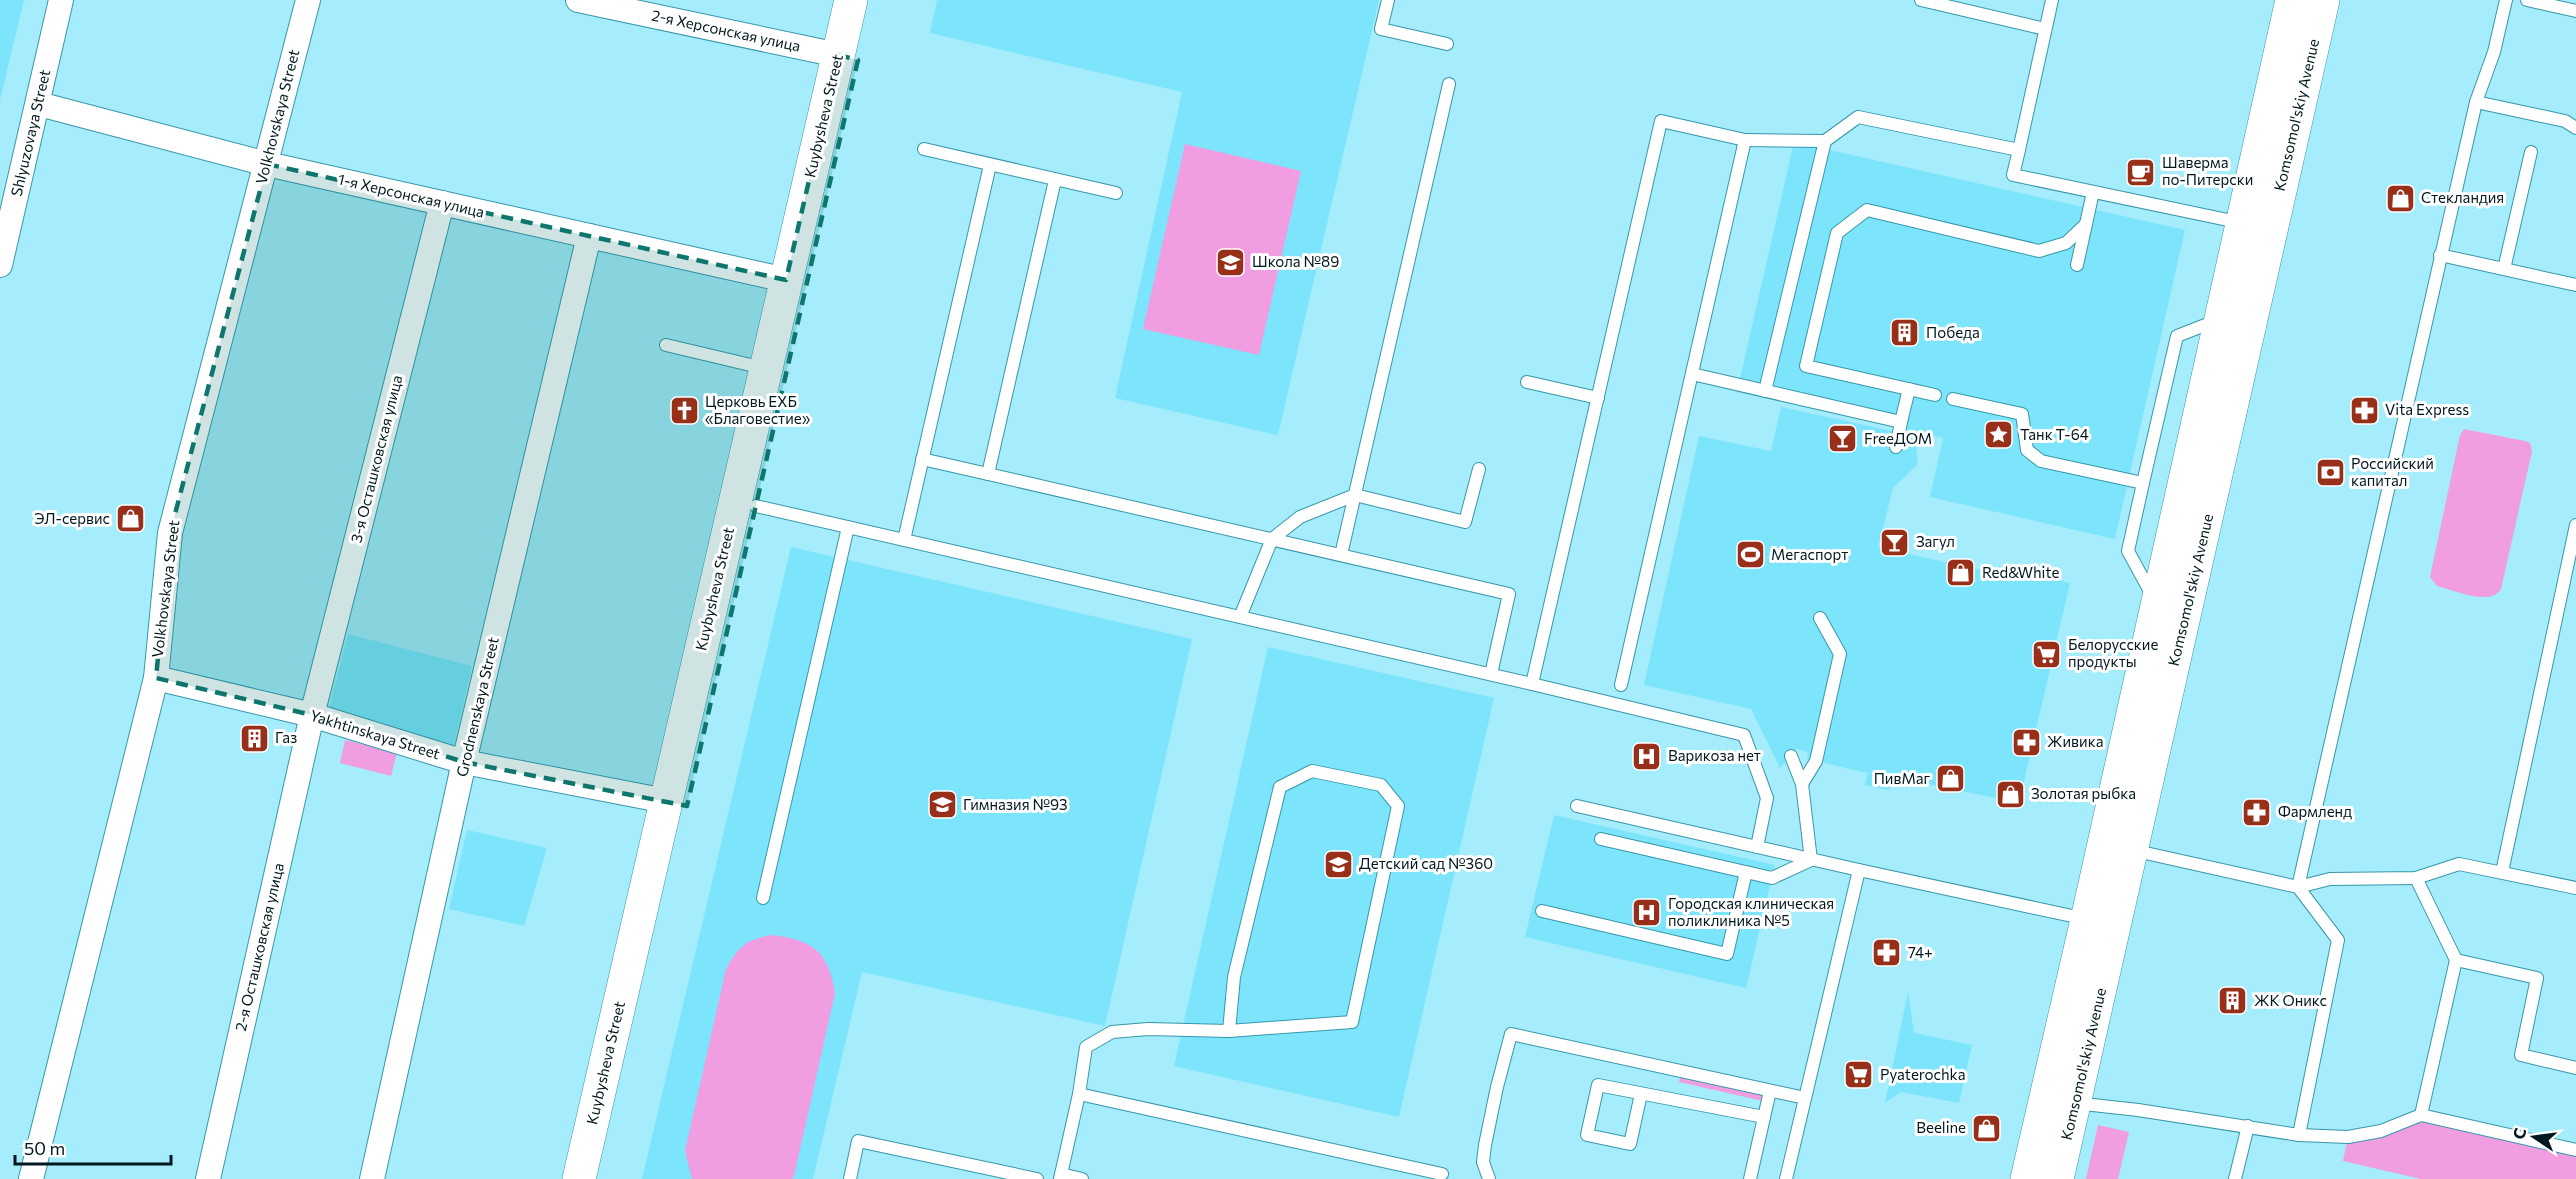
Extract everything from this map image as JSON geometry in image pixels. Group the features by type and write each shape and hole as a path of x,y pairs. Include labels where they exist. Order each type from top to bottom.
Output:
{"main road":[{"name":"Kuybysheva Street","path":"848,57 851,0"},
{"name":"Kuybysheva Street","path":"602,1179 677,804 796,283 848,57 872,0"},
{"name":"Komsomol'skiy Avenue","path":"2027,1179 2088,920 2292,0"},
{"path":"2309,65 2308,26 2314,0"},
{"name":"Komsomol'skiy Avenue","path":"2057,1179 2323,0"},
{"name":"Kuybysheva Street","path":"746,504 766,369 796,283"},
{"name":"Kuybysheva Street","path":"579,1179 677,804"}],"street":[{"name":"Shlyuzovaya Street","path":"0,265 39,104 61,0"},
{"name":"Volkhovskaya Street","path":"31,1179 156,678 170,533 308,0"},
{"name":"2-я Херсонская улица","path":"578,0 848,57"},
{"name":"1-я Херсонская улица","path":"39,104 267,164 796,283"},
{"name":"3-я Осташковская улица","path":"312,715 442,203"},
{"name":"Grodnenskaya Street","path":"372,1179 464,762 589,236"},
{"name":"Yakhtinskaya Street","path":"156,678 312,715 464,762 677,804"},
{"name":"2-я Осташковская улица","path":"207,1179 312,715"}],"lane":[{"path":"1388,0 1381,29 1447,44"},
{"path":"1921,0 2045,29"},
{"path":"2052,0 2013,175 2243,223"},
{"path":"2299,1135 2338,940 2298,887 2440,255 2476,102 2494,52 2506,0"},
{"path":"2527,0 2576,11"},
{"path":"1341,555 1449,84"},
{"path":"2476,102 2565,121 2576,128"},
{"path":"1532,684 1661,121 1745,140 1825,141 1858,117 2019,150"},
{"path":"1622,685 1745,140"},
{"path":"1765,391 1825,141"},
{"path":"924,148 1116,193"},
{"path":"2504,269 2531,152"},
{"path":"904,540 990,165"},
{"path":"988,474 1056,180"},
{"path":"2077,265 2093,192"},
{"path":"1935,395 1806,366 1837,233 1867,210 2039,250 2066,243 2086,224"},
{"path":"2440,255 2576,285"},
{"path":"2157,603 2128,551 2143,483 2177,336 2222,318"},
{"path":"666,345 766,369"},
{"path":"1692,374 1901,422"},
{"path":"1527,382 1598,398"},
{"path":"1896,447 1909,389"},
{"path":"1953,399 2022,414 2027,450 2041,461 2052,457 2143,483"},
{"path":"922,459 1509,594 1491,674"},
{"path":"1240,617 1272,539 1300,517 1355,495 1465,522 1479,469"},
{"path":"746,504 1491,674 1743,735 1767,798 1757,847"},
{"path":"2502,872 2576,525"},
{"path":"763,898 848,527"},
{"path":"1802,784 1816,761 1840,654 1820,618"},
{"path":"1791,756 1802,784 1811,860"},
{"path":"1082,1179 1060,1177 1079,1094 1086,1047 1112,1032 1148,1029 1229,1031 1353,1022 1398,806 1381,785 1312,771 1280,787 1234,977 1229,1031"},
{"path":"1577,806 2088,920"},
{"path":"1601,839 1772,878 1811,860"},
{"path":"2132,850 2298,887 2330,879 2416,878 2459,864 2576,888"},
{"path":"1786,1179 1859,870"},
{"path":"1542,911 1727,954 1746,872"},
{"path":"2416,878 2456,960 2421,1115"},
{"path":"2456,960 2537,978 2521,1055 2576,1068"},
{"path":"1490,1179 1483,1162 1485,1145 1511,1034 1805,1098"},
{"path":"1641,1094 1630,1144 1587,1135 1598,1085 1764,1118"},
{"path":"1749,1179 1770,1090"},
{"path":"1079,1094 1442,1174"},
{"path":"2075,1103 2299,1135 2348,1137 2381,1131 2421,1115 2576,1150"},
{"path":"2235,1179 2248,1126"},
{"path":"850,1179 858,1141 1037,1179"}],"highlighted area":[{"path":"838,55 858,60 687,806 464,762 312,715 156,678 170,533 267,164 786,280"}],"shaded area":[{"path":"0,0 24,0 0,100"},
{"name":"Школа №89","path":"937,0 1379,0 1278,435 1115,398 1182,92 930,33"},
{"path":"1794,142 2185,230 2115,539 1930,497 1943,438 1737,392"},
{"path":"1185,144 1301,171 1259,355 1143,329"},
{"path":"1781,407 1915,436 1918,464 1893,488 1878,547 2030,581 2032,574 2070,583 2019,803 1904,779 1887,790 1865,785 1868,773 1807,759 1808,752 1796,749 1780,768 1751,709 1644,685 1699,436 1771,451"},
{"path":"2464,429 2525,441 2530,443 2532,451 2501,589 2489,597 2471,596 2437,586 2430,577 2460,435"},
{"name":"Гимназия №93","path":"791,547 1192,639 1105,1026 862,972 813,1179 642,1179"},
{"path":"348,634 472,666 453,749 328,713"},
{"name":"Детский сад №360","path":"1268,647 1494,698 1399,1117 1174,1066"},
{"path":"345,740 397,752 391,776 340,763"},
{"name":"Городская клиническая поликлиника №5","path":"1554,815 1775,865 1746,988 1525,937"},
{"path":"467,830 547,848 524,926 449,909"},
{"path":"772,935 799,940 817,951 828,967 835,993 794,1176 792,1179 692,1179 685,1151 726,969 744,945"},
{"path":"1908,992 1914,1033 1972,1045 1959,1103 1901,1092 1885,1103"},
{"path":"1681,1072 1765,1091 1763,1101 1679,1082"},
{"path":"2421,1115 2576,1150 2576,1179 2421,1179 2343,1161 2348,1137"},
{"path":"2098,1125 2129,1132 2118,1179 2086,1179"}],"place":[{"name":"Шаверма по-Питерски","path":"2141,172"},
{"name":"Стекландия","path":"2400,198"},
{"name":"Школа №89","path":"1231,262"},
{"name":"Победа","path":"1905,333"},
{"name":"Vita Express","path":"2364,410"},
{"name":"Церковь ЕХБ «Благовестие»","path":"684,411"},
{"name":"Танк Т-64","path":"1999,435"},
{"name":"FreeДОМ","path":"1843,439"},
{"name":"Российский капитал","path":"2330,473"},
{"name":"ЭЛ-сервис","path":"131,519"},
{"name":"Загул","path":"1895,542"},
{"name":"Мегаспорт","path":"1750,555"},
{"name":"Red&White","path":"1961,573"},
{"name":"Белорусские продукты","path":"2047,654"},
{"name":"Газ","path":"254,738"},
{"name":"Живика","path":"2026,742"},
{"name":"Варикоза нет","path":"1647,756"},
{"name":"ПивМаг","path":"1951,779"},
{"name":"Золотая рыбка","path":"2010,794"},
{"name":"Гимназия №93","path":"942,805"},
{"name":"Фармленд","path":"2257,812"},
{"name":"Детский сад №360","path":"1338,864"},
{"name":"Городская клиническая поликлиника №5","path":"1647,913"},
{"name":"74+","path":"1887,953"},
{"name":"ЖК Оникс","path":"2233,1001"},
{"name":"Pyaterochka","path":"1859,1075"},
{"name":"Beeline","path":"1987,1128"}]}
